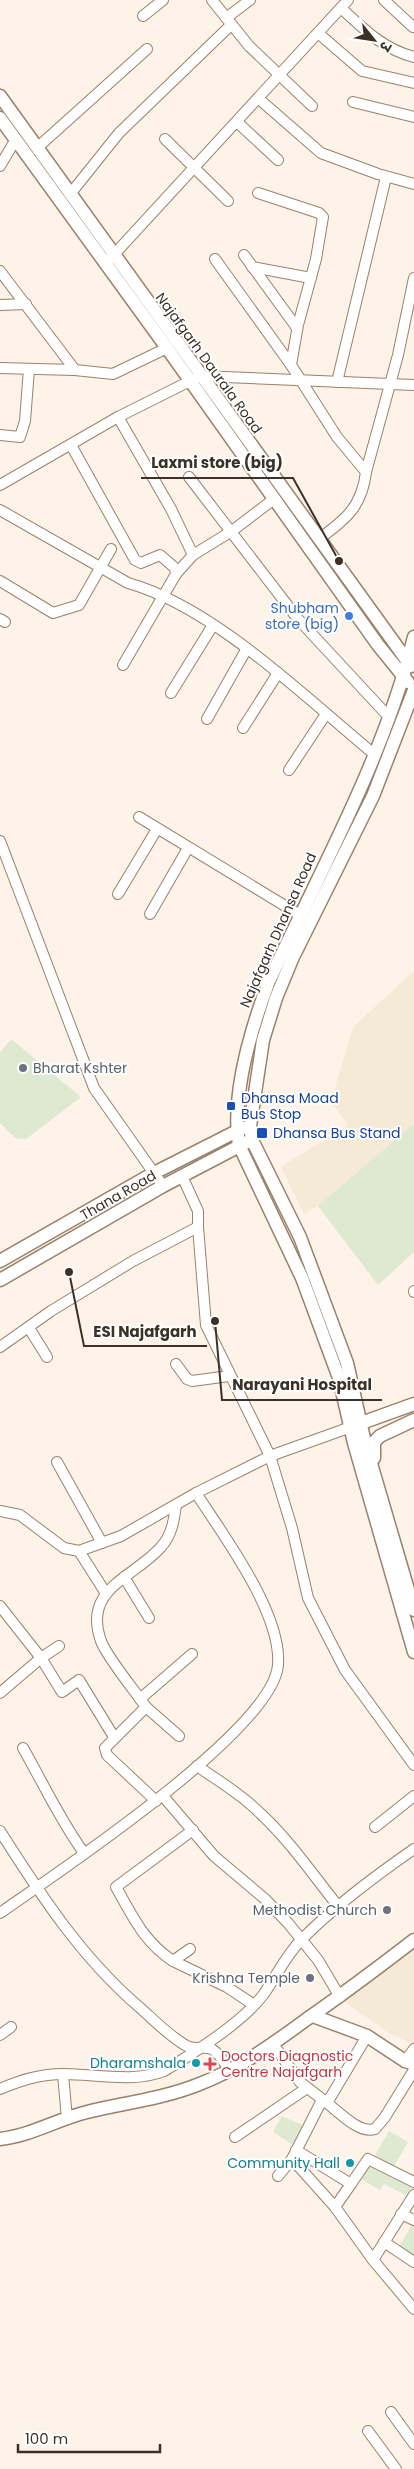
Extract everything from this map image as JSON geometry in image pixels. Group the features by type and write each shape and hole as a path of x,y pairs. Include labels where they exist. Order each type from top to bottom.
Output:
{"main road":[{"name":"Najafgarh Daurala Road","path":"0,96 71,193 109,259 167,348 195,379 274,499 378,645 409,670"},
{"name":"Najafgarh Daurala Road","path":"0,118 109,259 195,379 318,540 409,670 414,690"},
{"name":"Najafgarh Dhansa Road","path":"248,1133 248,1041 254,1019 269,982 375,755 388,716 409,670 414,638"},
{"name":"Najafgarh Dhansa Road","path":"248,1133 263,1040 276,998 297,949 373,796 414,690"},
{"name":"Thana Road","path":"0,1280 163,1186 239,1145 248,1133"},
{"path":"0,1262 154,1173 248,1133 300,1237 347,1363 356,1425 370,1495 414,1652"},
{"path":"239,1145 302,1278 356,1425 366,1442 414,1610"},
{"path":"356,1425 414,1404"},
{"path":"376,1477 374,1442 380,1436 414,1420"},
{"path":"0,2139 128,2102 154,2100 197,2085 230,2070 273,2044 340,1997 414,1940"},
{"path":"313,2016 366,2036 411,2065"}],"street":[{"path":"143,16 163,0"},
{"path":"212,0 249,46 312,106"},
{"path":"71,193 120,133 250,0"},
{"path":"109,259 281,76 348,0"},
{"path":"384,0 413,27"},
{"path":"341,8 375,40 391,49 414,56"},
{"path":"318,33 362,70 414,83"},
{"path":"38,148 147,49"},
{"path":"259,99 320,153 386,177 414,184"},
{"path":"353,102 414,117"},
{"path":"237,122 278,160"},
{"path":"0,166 16,139"},
{"path":"164,139 228,201"},
{"path":"337,382 386,177"},
{"path":"258,194 319,213 323,217 291,366"},
{"path":"244,256 298,328"},
{"path":"215,259 291,366 337,437 366,472"},
{"path":"252,266 311,278"},
{"path":"0,271 75,370"},
{"path":"318,540 345,520 354,510 359,498 391,384 414,278"},
{"path":"0,305 26,304"},
{"path":"0,368 75,370 113,374 167,348"},
{"path":"0,435 20,437 25,421 29,369"},
{"path":"0,485 118,418 195,379 299,380 414,385"},
{"path":"118,418 172,509 193,555"},
{"path":"71,445 135,560 141,563 160,555 175,568 176,574"},
{"path":"189,477 298,619 388,716"},
{"path":"123,665 176,574 193,555 232,531 274,499"},
{"path":"0,510 128,583 151,590 213,626 278,673 375,755"},
{"path":"0,580 53,613 79,605 99,567 112,549"},
{"path":"171,693 213,626"},
{"path":"207,718 246,650"},
{"path":"243,728 278,673"},
{"path":"289,770 326,714"},
{"path":"139,817 300,915"},
{"path":"118,894 157,829"},
{"path":"0,841 94,1088 163,1186"},
{"path":"150,914 188,848"},
{"path":"182,1176 198,1211 206,1325 270,1456 292,1528 308,1598 345,1670 414,1764"},
{"path":"0,1347 51,1311 133,1261 198,1227"},
{"path":"29,1328 47,1357"},
{"path":"176,1364 187,1378 192,1381 230,1376"},
{"path":"0,1511 20,1515 64,1548 79,1552 121,1536 196,1493 270,1456 356,1425"},
{"path":"57,1462 102,1543"},
{"path":"0,1914 159,1799 197,1766 249,1716 270,1687 278,1664 274,1633 261,1601 241,1561 196,1493"},
{"path":"176,1505 173,1526 162,1546 105,1592 98,1608 98,1624 101,1641 143,1703 179,1736"},
{"path":"79,1552 105,1592"},
{"path":"124,1577 149,1618"},
{"path":"0,1606 41,1658 62,1692 79,1680 114,1738"},
{"path":"0,1692 41,1658 59,1646"},
{"path":"192,1654 143,1703 105,1748 107,1754 193,1830 214,1856 265,1899 302,1939 329,1976 340,1997"},
{"path":"23,1748 53,1800 63,1824 84,1853"},
{"path":"197,1766 238,1794 263,1816 291,1847 338,1906"},
{"path":"375,1827 414,1796"},
{"path":"193,1830 116,1887 142,1932 156,1950 173,1961 227,1987 254,2005"},
{"path":"0,1831 36,1888 66,1929 114,1984 182,2043 196,2050 213,2049 230,2070"},
{"path":"0,2089 25,2079 63,2074 130,2076 155,2074 196,2050 233,2024 254,2005 267,1988 281,1964 302,1939 338,1906 414,1848"},
{"path":"173,1961 190,1949"},
{"path":"0,2035 11,2027"},
{"path":"278,2176 294,2154 366,2036"},
{"path":"273,2044 307,2088 352,2122 366,2130 375,2129 386,2117 411,2065 414,2049"},
{"path":"63,2074 67,2119"},
{"path":"235,2137 307,2088"},
{"path":"294,2154 351,2184"},
{"path":"294,2154 373,2260 414,2309"},
{"path":"335,2207 368,2159 414,2182"},
{"path":"373,2260 414,2195"},
{"path":"401,2214 414,2220"},
{"path":"384,2242 414,2262"},
{"path":"391,2412 414,2444"},
{"path":"368,2431 396,2469"}],"shaded area":[{"path":"414,971 414,1124 318,1206 304,1214 281,1167 348,1125 331,1102 353,1027"},
{"path":"414,1947 414,2045 389,2033 342,2000"}],"green space":[{"path":"11,1039 81,1097 26,1139 15,1138 0,1123 0,1053"},
{"path":"414,1124 414,1252 378,1285 318,1206"},
{"path":"282,2116 305,2126 295,2146 273,2132"},
{"path":"389,2131 408,2142 393,2168 374,2157"},
{"path":"369,2164 414,2186 411,2198 384,2184 380,2190 359,2178"},
{"path":"414,2222 414,2256 399,2246"}],"place":[{"name":"Laxmi store (big)","path":"339,561"},
{"name":"Shubham store (big)","path":"349,616"},
{"name":"Bharat Kshter","path":"23,1068"},
{"name":"Dhansa Moad Bus Stop","path":"231,1106"},
{"name":"Dhansa Bus Stand","path":"262,1133"},
{"name":"ESI Najafgarh","path":"69,1272"},
{"name":"Narayani Hospital","path":"215,1321"},
{"name":"Methodist Church","path":"387,1910"},
{"name":"Krishna Temple","path":"310,1978"},
{"name":"Dharamshala","path":"196,2063"},
{"name":"Doctors Diagnostic Centre Najafgarh","path":"210,2064"},
{"name":"Community Hall","path":"350,2163"}]}
